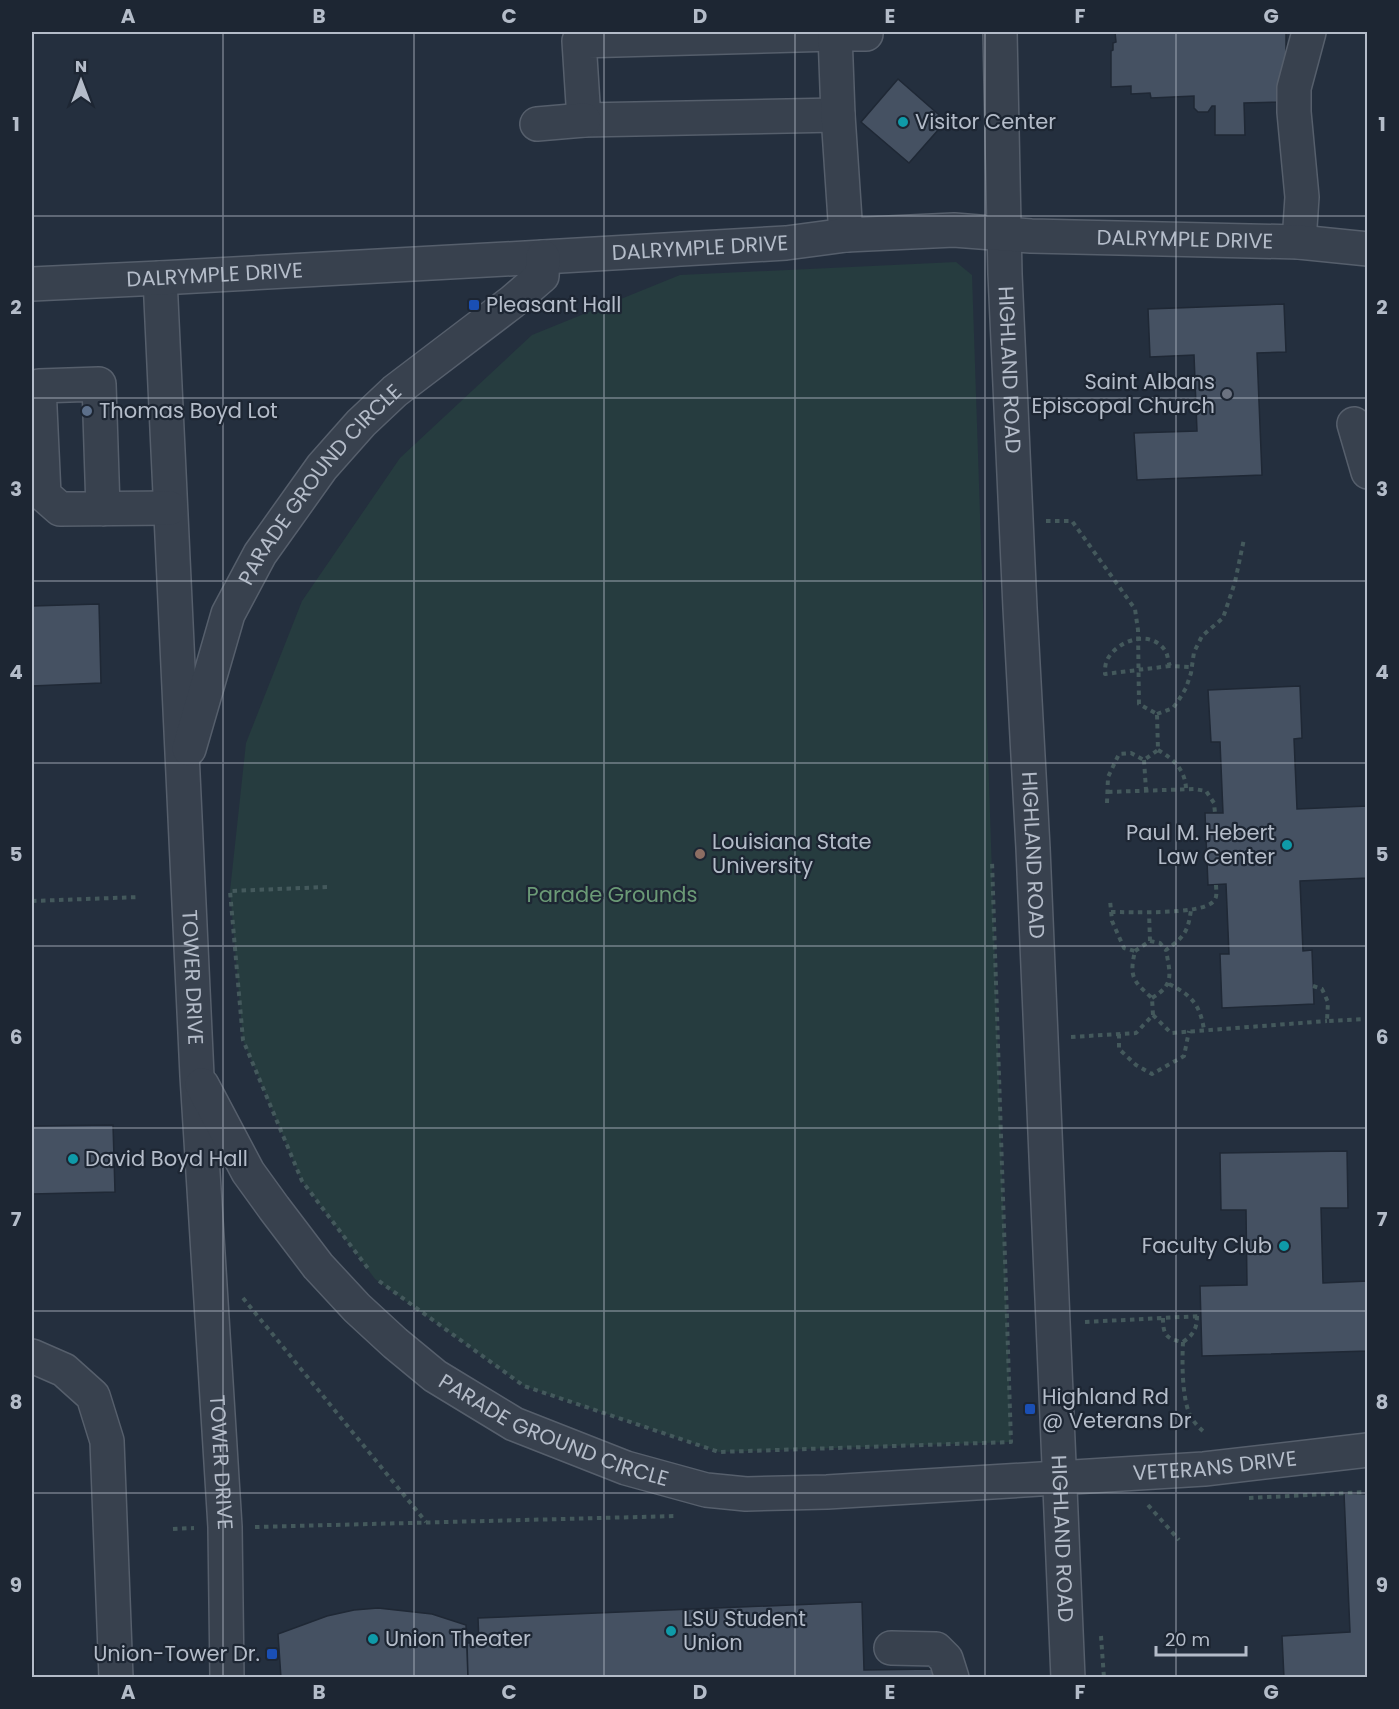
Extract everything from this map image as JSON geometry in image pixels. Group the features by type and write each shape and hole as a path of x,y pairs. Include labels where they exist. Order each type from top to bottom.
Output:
{"street":[{"name":"HIGHLAND ROAD","path":"1000,32 1005,274 1019,596 1034,860 1068,1677"},
{"path":"1299,242 1302,197 1294,88 1309,32"},
{"path":"584,120 579,36 850,33 838,115 846,235"},
{"path":"537,124 584,120 838,115"},
{"name":"DALRYMPLE DRIVE","path":"32,284 786,243 846,235 954,230 1031,236 1299,242 1368,249"},
{"name":"PARADE GROUND CIRCLE","path":"182,774 228,614 260,554 289,511 322,466 361,423 395,391 512,302 542,276 543,257"},
{"name":"TOWER DRIVE","path":"160,278 197,1076 225,1527 227,1677"},
{"path":"1354,424 1368,472"},
{"path":"103,508 170,508"},
{"name":"PARADE GROUND CIRCLE","path":"197,1076 248,1172 326,1274 395,1344 435,1376 514,1424 626,1468 706,1490 746,1494 826,1492 1060,1479"},
{"path":"32,1356 64,1370 93,1396 107,1442 116,1677"},
{"name":"VETERANS DRIVE","path":"1060,1479 1204,1469 1368,1450"},
{"path":"891,1648 936,1649 946,1659 952,1677"}],"path":[{"path":"1041,520 1072,520 1135,609 1139,704 1157,714 1173,708 1180,698 1186,688 1194,652 1202,636 1223,618 1235,582 1244,539"},
{"path":"1170,666 1166,652 1155,642 1138,638 1115,648 1105,662 1105,674 1170,666 1191,667"},
{"path":"1157,714 1158,750"},
{"path":"1144,760 1158,750"},
{"path":"1158,750 1170,757 1180,769 1186,780 1186,790"},
{"path":"1107,803 1108,777 1119,754 1131,753 1144,760"},
{"path":"1144,760 1146,790"},
{"path":"1108,792 1206,791 1214,803 1215,813"},
{"path":"327,887 230,891 243,1040 303,1181 375,1279 524,1386 719,1452 1011,1442 992,861"},
{"path":"1111,912 1191,910 1205,907 1216,897 1216,884"},
{"path":"32,901 139,897"},
{"path":"1110,900 1112,921 1124,948 1135,951"},
{"path":"1167,950 1180,940 1189,925 1191,910"},
{"path":"1149,912 1150,941"},
{"path":"1152,998 1169,984 1170,968 1167,950 1160,943 1150,941 1135,951 1131,969 1137,985 1152,998 1153,1015 1171,1033 1367,1019"},
{"path":"1169,984 1195,1002 1204,1030"},
{"path":"1313,986 1322,989 1328,1002 1327,1021"},
{"path":"1062,1037 1136,1033 1153,1015"},
{"path":"1119,1034 1119,1049 1136,1065 1152,1074 1184,1056 1190,1031"},
{"path":"239,1293 426,1522"},
{"path":"1085,1322 1199,1316 1192,1336 1183,1342 1172,1341 1166,1335 1163,1329 1163,1318"},
{"path":"1183,1342 1184,1380 1190,1414 1204,1432"},
{"path":"1147,1503 1179,1540"},
{"path":"173,1529 686,1516"}],"green space":[{"name":"Parade Grounds","path":"956,262 972,275 1011,1442 719,1452 524,1386 375,1279 302,1181 243,1040 230,891 246,743 302,601 400,458 532,335 680,275"}],"building":[{"path":"1115,32 1286,32 1286,86 1280,102 1244,103 1245,135 1215,135 1215,106 1212,106 1208,112 1198,112 1194,108 1194,96 1151,98 1150,93 1131,94 1131,86 1111,87 1111,51 1113,43 1116,42"},
{"name":"Visitor Center","path":"898,79 946,121 909,163 861,122"},
{"name":"Saint Albans Episcopal Church","path":"1284,304 1286,352 1257,353 1262,475 1137,480 1134,433 1197,431 1194,355 1150,357 1148,309"},
{"path":"99,604 101,683 32,686 32,606"},
{"name":"Paul M. Hebert Law Center","path":"1300,686 1302,738 1294,739 1297,809 1368,806 1368,878 1300,881 1303,951 1312,950 1314,1004 1222,1008 1220,954 1229,954 1226,884 1208,885 1205,813 1223,813 1220,742 1211,742 1208,690"},
{"name":"David Boyd Hall","path":"113,1125 115,1192 32,1194 32,1126"},
{"name":"Faculty Club","path":"1347,1151 1348,1208 1321,1208 1323,1283 1368,1281 1368,1351 1202,1356 1200,1286 1247,1285 1246,1210 1221,1210 1220,1153"},
{"path":"1344,1493 1368,1494 1368,1678 1284,1678 1282,1636 1350,1632"},
{"name":"LSU Student Union","path":"862,1602 864,1670 934,1669 935,1678 468,1678 467,1643 479,1643 478,1618"},
{"name":"Union Theater","path":"378,1608 432,1614 466,1625 468,1678 281,1678 278,1634 327,1616"},
{"path":"33,1616 35,1678 32,1678"}],"place":[{"name":"Visitor Center","path":"903,122"},
{"name":"Pleasant Hall","path":"474,305"},
{"name":"Saint Albans Episcopal Church","path":"1227,394"},
{"name":"Thomas Boyd Lot","path":"87,411"},
{"name":"Paul M. Hebert Law Center","path":"1287,845"},
{"name":"Louisiana State University","path":"700,854"},
{"name":"David Boyd Hall","path":"73,1159"},
{"name":"Faculty Club","path":"1284,1246"},
{"name":"Highland Rd @ Veterans Dr","path":"1030,1409"},
{"name":"LSU Student Union","path":"671,1631"},
{"name":"Union Theater","path":"373,1639"},
{"name":"Union-Tower Dr.","path":"272,1654"}]}
